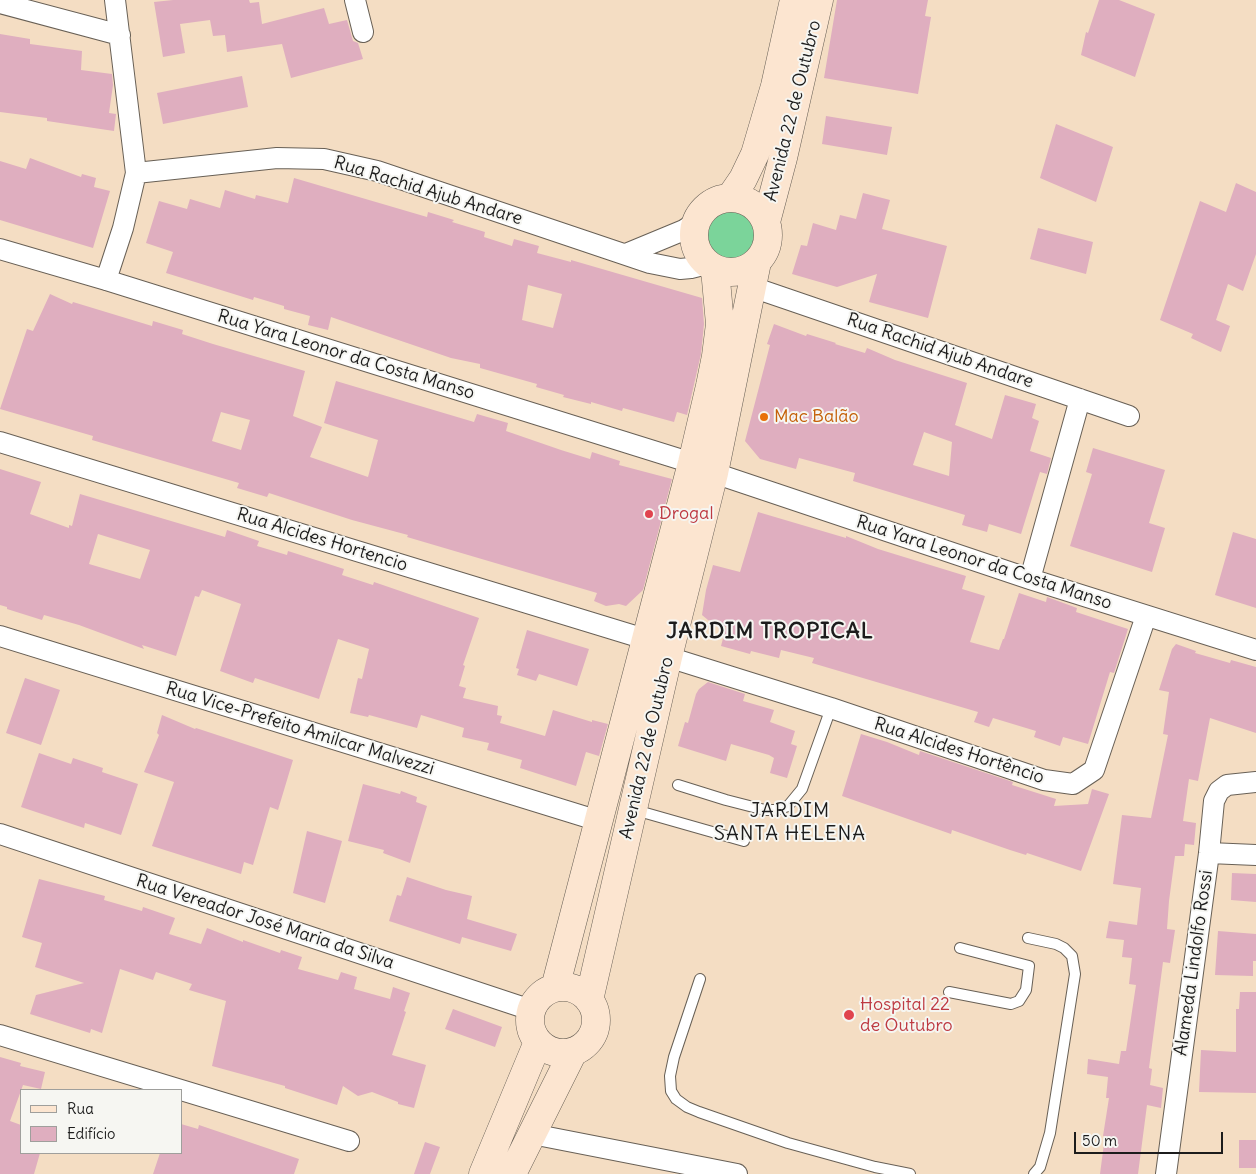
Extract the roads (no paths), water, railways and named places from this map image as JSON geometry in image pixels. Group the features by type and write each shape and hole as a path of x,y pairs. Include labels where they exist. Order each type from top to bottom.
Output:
{"street":[{"path":"106,280 123,228 136,173 116,0"},
{"path":"356,0 363,32"},
{"name":"Avenida 22 de Outubro","path":"730,198 743,179 755,154 775,86 794,0"},
{"name":"Avenida 22 de Outubro","path":"766,222 788,139 819,0"},
{"path":"0,3 120,36"},
{"name":"Rua Rachid Ajub Andare","path":"136,173 277,158 324,159 377,172 650,263 680,269 711,266"},
{"path":"730,198 752,204 766,222 768,232 767,243 754,274 744,270 737,272 722,271 702,259 696,248 693,234 696,222 702,211 712,202 730,198"},
{"path":"626,254 684,230 696,222"},
{"name":"Rua Yara Leonor da Costa Manso","path":"0,249 106,280 703,468 1030,579 1256,650"},
{"name":"Avenida 22 de Outubro","path":"512,1174 573,1052 588,1043 594,1033 596,1016 589,1000 668,657 703,468 720,324 719,305 711,266"},
{"name":"Avenida 22 de Outubro","path":"555,988 645,639 703,468 754,274"},
{"name":"Rua Rachid Ajub Andare","path":"754,274 1129,416"},
{"path":"1030,579 1080,399"},
{"name":"Rua Alcides Hortencio","path":"0,442 645,639"},
{"name":"Rua Alcides Hortêncio","path":"668,657 831,708 1044,780 1073,784 1094,770 1146,616"},
{"name":"Rua Vice-Prefeito Amilcar Malvezzi","path":"2,642 599,821"},
{"name":"Alameda Lindolfo Rossi","path":"1166,1174 1209,853 1212,808 1217,794 1222,788 1233,784 1256,782"},
{"name":"Rua Vereador José Maria da Silva","path":"0,834 531,1010"},
{"path":"1209,853 1256,854"},
{"path":"573,1052 557,1053 550,1051 538,1042 530,1024 531,1010 537,998 555,988 562,987 577,990 589,1000"},
{"path":"0,1035 178,1089"},
{"path":"483,1174 538,1042"},
{"path":"182,1090 349,1141"},
{"path":"532,1134 737,1174"}],"lane":[{"path":"678,785 765,810 776,810 788,806 802,789 831,708"},
{"path":"633,809 744,841"},
{"path":"1028,938 1056,944 1064,948 1072,956 1075,974 1050,1133 1040,1167 1034,1174"},
{"path":"949,992 1011,1004 1019,1002 1026,990 1029,966 960,948"},
{"path":"700,979 674,1057 670,1076 670,1091 676,1099 687,1107 699,1112 788,1142 875,1167 910,1174"}],"place":[{"name":"Mac Balão","path":"764,417"},
{"name":"Drogal","path":"649,514"},
{"name":"Hospital 22 de Outubro","path":"849,1015"}],"district":[{"name":"JARDIM TROPICAL","path":"770,632"},
{"name":"JARDIM SANTA HELENA","path":"790,822"}]}
